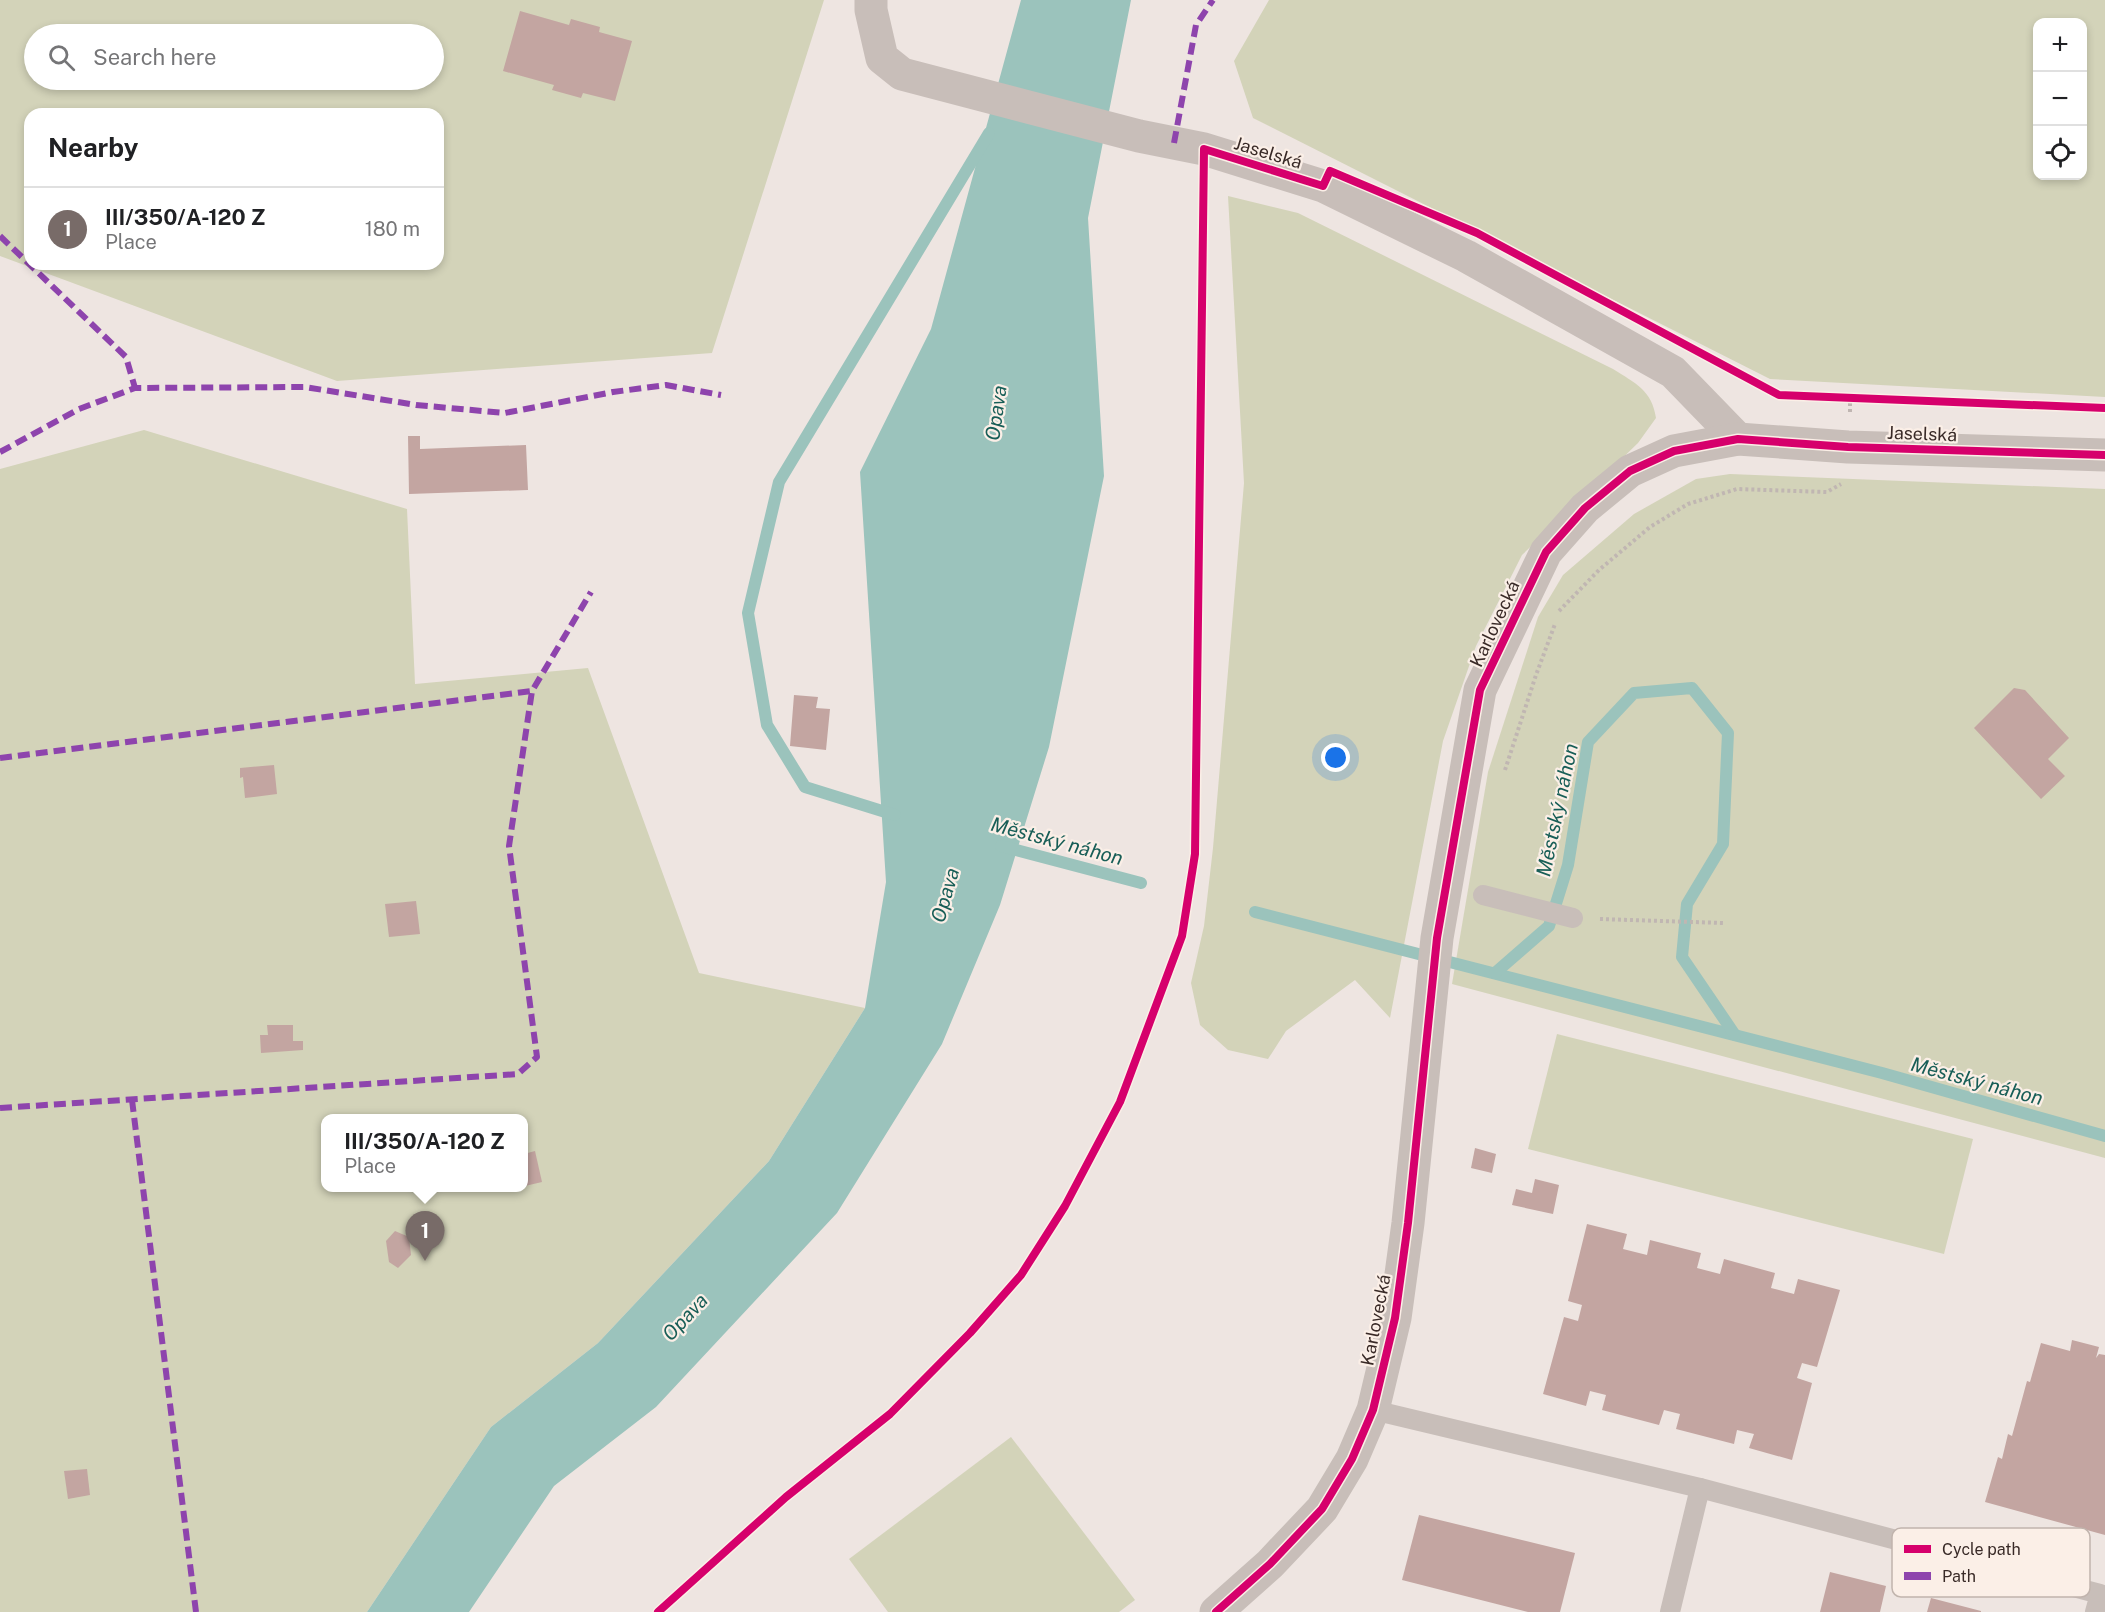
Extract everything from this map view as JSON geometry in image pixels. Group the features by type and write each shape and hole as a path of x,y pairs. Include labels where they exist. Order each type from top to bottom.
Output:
{"street":[{"name":"Jaselská","path":"871,0 871,10 882,58 903,74 1139,136 1204,149 1323,186 1466,256 1673,372 1738,439 1848,447 2105,454"},
{"name":"Karlovecká","path":"1216,1612 1270,1564 1322,1509 1352,1459 1373,1410 1396,1306 1408,1223 1437,938 1480,690 1545,552 1585,508 1630,471 1674,451 1738,439"}],"lane":[{"path":"1483,895 1573,918"},
{"path":"1373,1410 1700,1488 1892,1539"},
{"path":"1670,1612 1700,1488"},
{"path":"2090,1591 2100,1594 2095,1612"}],"path":[{"path":"1559,612 1599,570 1650,527 1688,504 1737,489 1827,492 1843,483 1847,464 1850,398"},
{"path":"1503,781 1555,622"},
{"path":"1573,918 1723,923"}],"green space":[{"path":"0,0 824,0 712,353 337,381 38,270 444,270 444,108 24,108 24,265 0,256"},
{"path":"1269,0 2105,0 2105,397 1770,379 1253,118 1234,61"},
{"path":"1228,196 1298,213 1613,369 1641,388 1651,400 1656,418 1638,443 1522,555 1476,646 1443,741 1390,1018 1355,980 1286,1031 1268,1059 1228,1050 1200,1025 1191,983 1204,926 1213,848 1244,483"},
{"path":"144,430 407,509 415,684 588,668 699,973 865,1008 769,1161 598,1343 491,1427 367,1612 0,1612 0,469"},
{"path":"1730,474 2105,489 2105,1158 1452,984 1488,772 1538,617 1563,575 1634,514 1696,479"},
{"path":"1557,1034 1973,1139 1944,1254 1528,1149"},
{"path":"1011,1437 1135,1600 1119,1612 888,1612 849,1559"}],"water":[{"name":"Opava","path":"1021,0 1131,0 1088,218 1104,476 1049,747 1000,905 942,1044 837,1213 656,1407 554,1486 469,1612 367,1612 491,1427 598,1343 769,1161 865,1008 886,882 860,472 931,329"}],"building":[{"path":"520,11 569,25 571,19 600,27 599,32 632,41 615,101 583,93 581,98 552,90 554,85 503,71"},
{"path":"408,436 420,436 420,449 526,445 528,490 409,494"},
{"path":"2014,688 2025,690 2069,738 2048,759 2065,776 2041,799 1974,728"},
{"path":"794,695 818,697 816,708 830,709 826,750 790,746"},
{"path":"274,765 277,794 245,798 240,768"},
{"path":"416,901 420,934 389,937 385,904"},
{"path":"267,1025 293,1025 293,1041 303,1041 303,1050 261,1053 260,1035 268,1035"},
{"path":"1475,1148 1496,1154 1492,1173 1471,1168"},
{"path":"535,1151 542,1182 528,1185 528,1153"},
{"path":"1535,1179 1559,1185 1553,1214 1512,1205 1516,1189 1532,1193"},
{"path":"1587,1224 1627,1234 1623,1249 1647,1255 1650,1240 1701,1253 1697,1268 1720,1274 1724,1259 1775,1273 1771,1288 1794,1294 1798,1279 1840,1290 1817,1367 1802,1363 1797,1378 1812,1383 1792,1460 1749,1448 1754,1434 1737,1430 1734,1444 1676,1429 1680,1414 1664,1410 1659,1425 1602,1410 1606,1395 1590,1391 1586,1406 1543,1394 1564,1317 1578,1321 1582,1305 1568,1301"},
{"path":"395,1231 409,1237 411,1255 398,1268 389,1262 386,1241"},
{"path":"2072,1340 2099,1347 2096,1358 2099,1354 2105,1355 2105,1535 2090,1531 2090,1528 2080,1528 1985,1502 1998,1457 2002,1459 2008,1434 2012,1436 2027,1381 2030,1382 2041,1343 2070,1351"},
{"path":"87,1469 90,1495 68,1499 64,1471"},
{"path":"1419,1515 1575,1553 1560,1612 1528,1612 1402,1580"},
{"path":"1830,1572 1886,1586 1880,1612 1820,1612"},
{"path":"1931,1598 1981,1611 1981,1612 1927,1612"}],"waterway":[{"path":"895,815 805,787 767,725 748,613 779,482 989,133"},
{"name":"Městský náhon","path":"1495,973 1549,926 1568,865 1588,742 1634,693 1692,688 1728,733 1723,844 1687,904 1682,957 1735,1035"},
{"name":"Městský náhon","path":"1001,846 1141,883"},
{"name":"Městský náhon","path":"1255,912 1882,1073 2105,1136"}],"marked path":[{"path":"1174,143 1196,25 1213,0"},
{"path":"0,236 24,259"},
{"path":"35,270 126,357 135,388"},
{"path":"0,452 79,409 135,388 305,387 416,405 505,413 613,392 666,385 721,395"},
{"path":"0,1108 518,1074 537,1057 509,846 532,691 591,592"},
{"path":"0,758 532,691"},
{"path":"132,1100 196,1612"}],"cycle path":[{"path":"658,1612 786,1497 890,1414 970,1333 1021,1275 1065,1206 1120,1102 1182,936 1195,854 1204,149 1323,186 1330,171 1477,233 1779,395 2105,408"},
{"path":"1216,1612 1270,1564 1322,1509 1352,1459 1373,1410 1395,1318 1408,1223 1437,938 1480,690 1546,552 1585,508 1630,471 1674,451 1738,439 1848,447 2105,455"}],"place":[{"name":"III/350/A-120 Z","path":"425,1261"}]}
